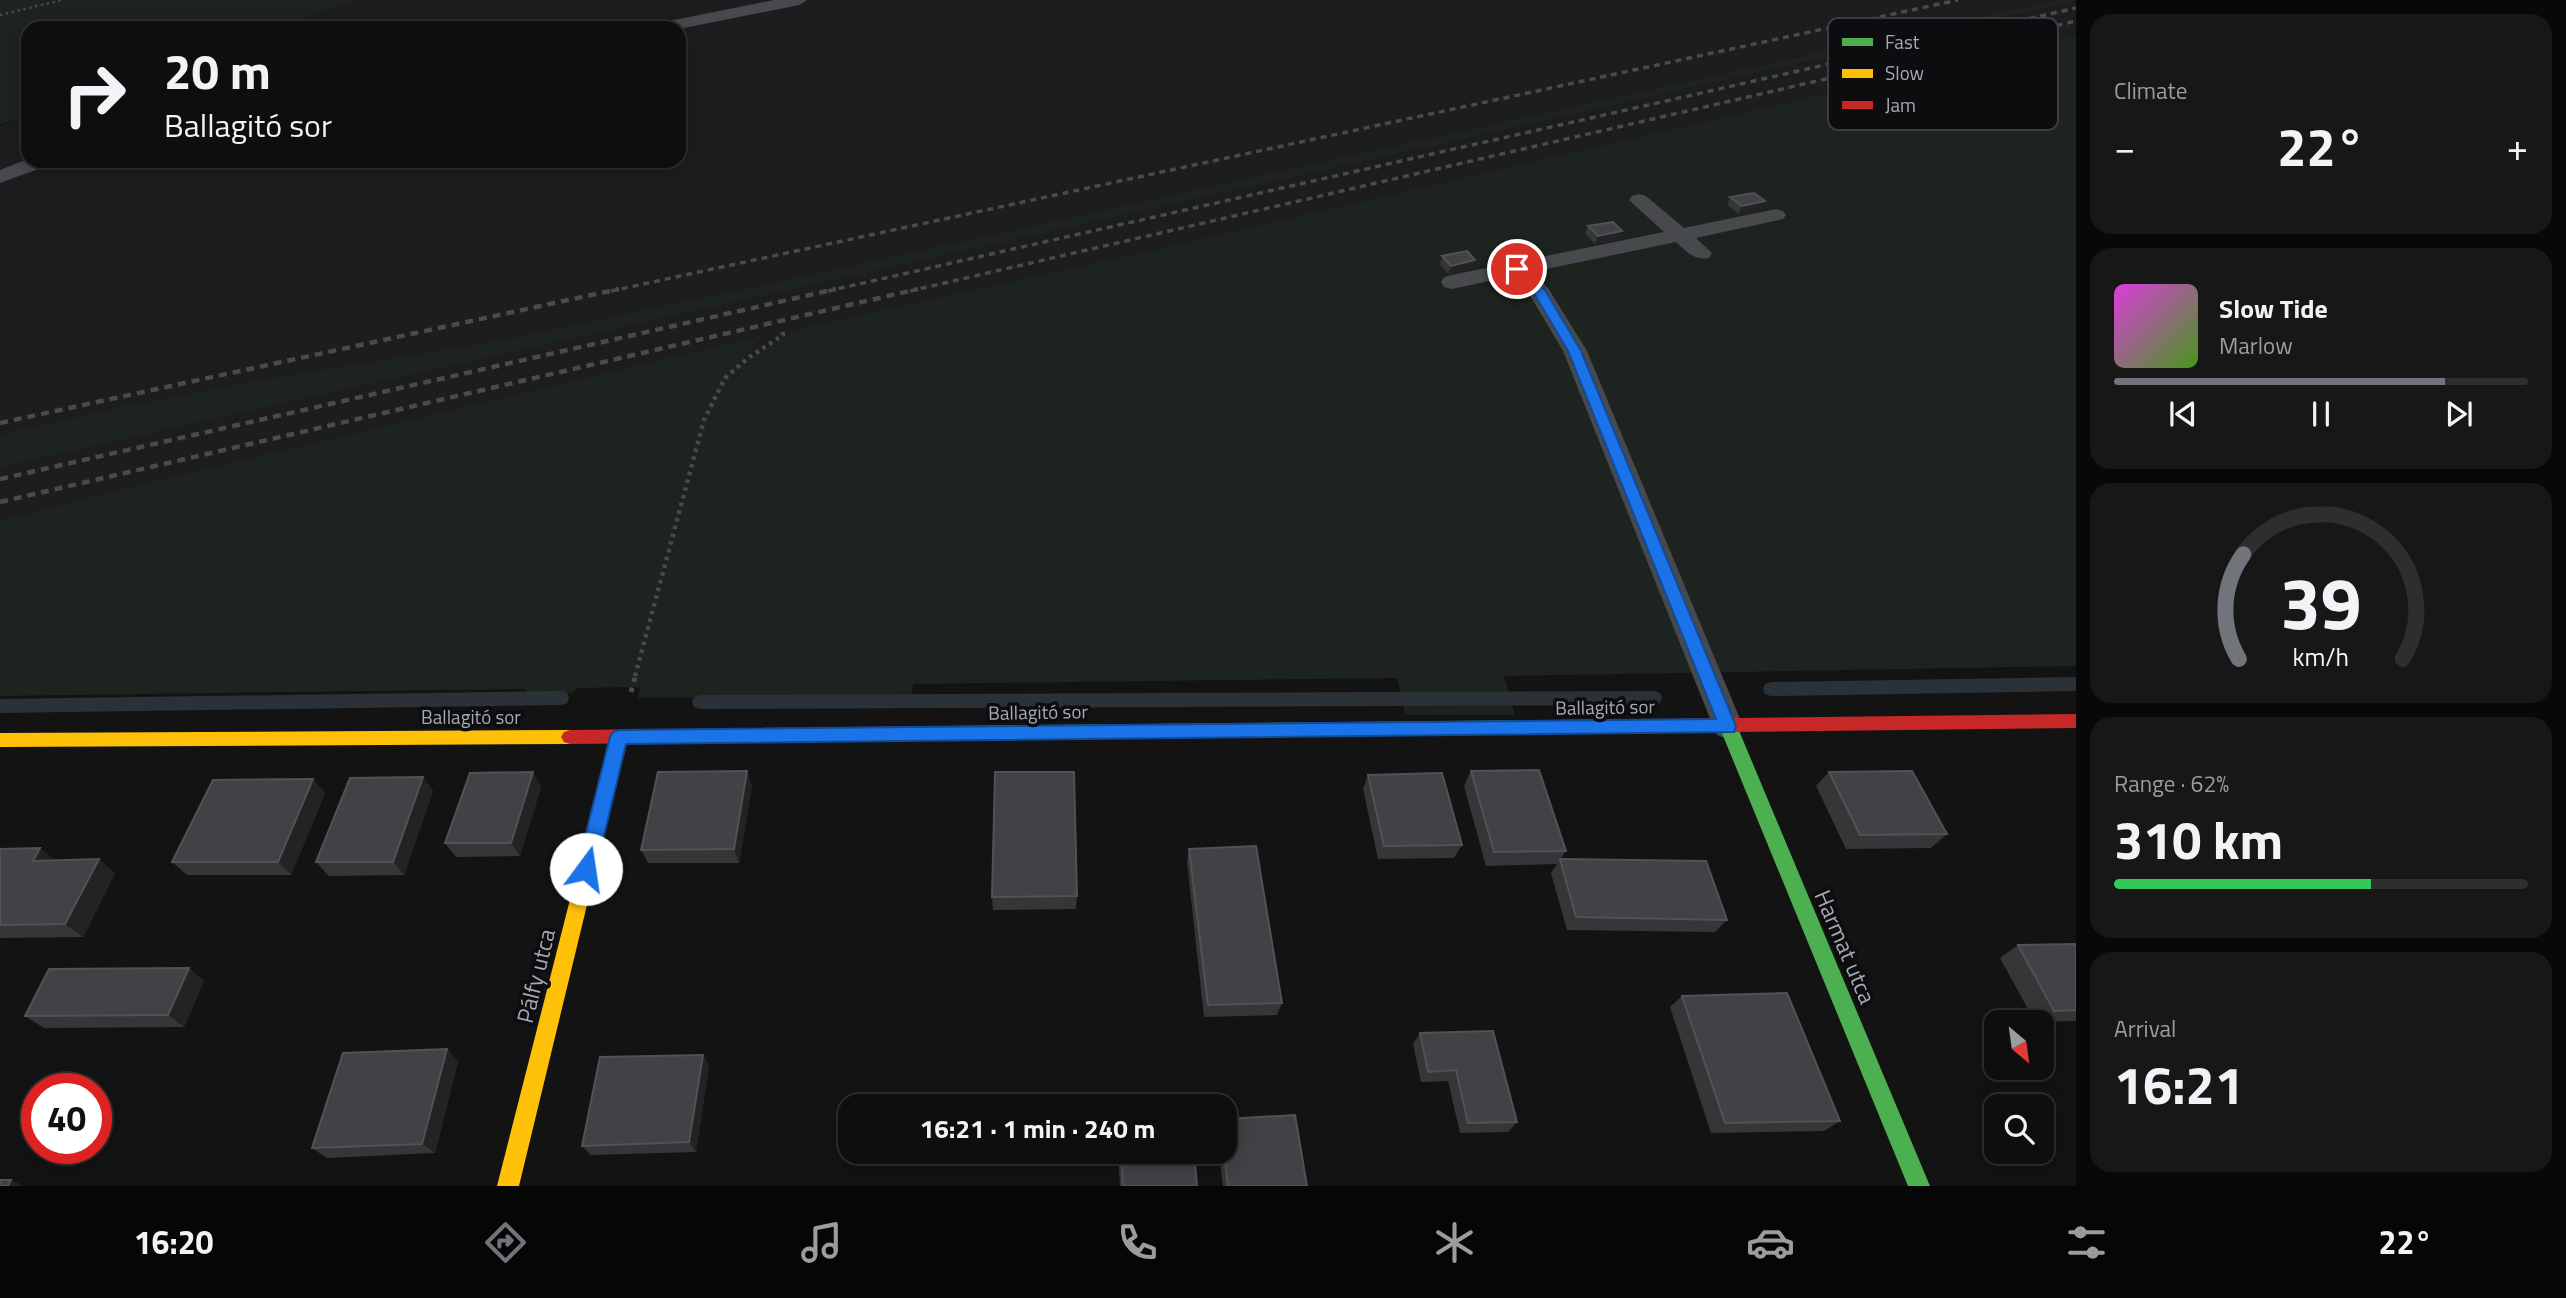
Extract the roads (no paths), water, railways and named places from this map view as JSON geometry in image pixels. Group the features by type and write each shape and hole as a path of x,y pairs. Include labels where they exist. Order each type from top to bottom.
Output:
{"street":[{"name":"Ballagitó sor","path":"0,740 619,737 2076,721"},
{"name":"Harmat utca","path":"1728,726 1919,1186"},
{"name":"Pálfy utca","path":"508,1186 619,737"}],"lane":[{"path":"686,23 799,0"},
{"path":"0,177 24,168"},
{"path":"1639,200 1701,253"},
{"path":"1452,282 1517,269 1541,255 1680,235 1776,215"},
{"path":"1517,269 1540,293 1575,351 1728,726"}],"waterway":[{"path":"1771,689 2076,684"},
{"path":"0,706 561,698"},
{"path":"700,702 1654,698"}],"railway":[{"path":"1875,18 1958,0"},
{"path":"2032,18 2076,8"},
{"path":"2058,25 2076,21"},
{"path":"611,291 1828,28"},
{"path":"828,291 1828,64"},
{"path":"910,291 1828,78"},
{"path":"0,423 619,289"},
{"path":"0,479 836,289"},
{"path":"0,502 918,289"}]}
